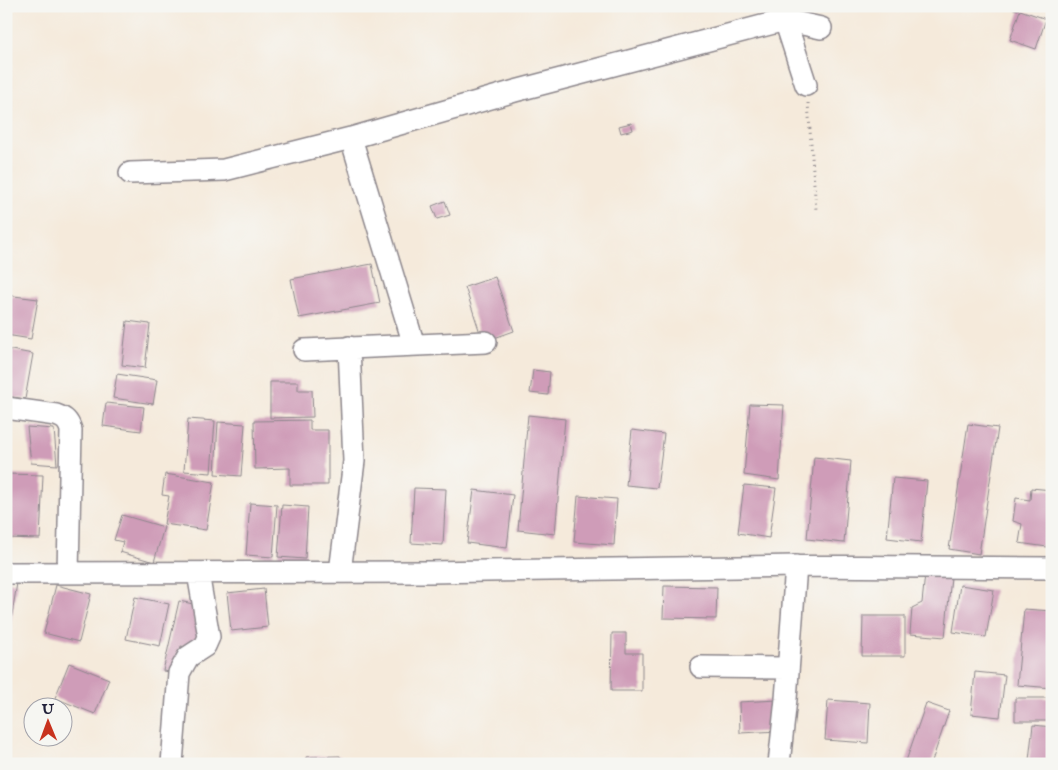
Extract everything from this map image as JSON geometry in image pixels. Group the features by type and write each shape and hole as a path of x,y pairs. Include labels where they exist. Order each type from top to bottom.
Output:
{"street":[{"path":"785,20 806,85"},
{"path":"130,172 224,170 351,138 525,89 785,20 821,28"},
{"path":"351,138 414,345"},
{"path":"304,350 486,342"},
{"path":"340,572 354,461 349,347"},
{"path":"6,408 56,414 68,421 71,430 68,572"},
{"path":"779,764 796,566"},
{"path":"6,573 340,572 796,566 1052,568"},
{"path":"172,764 179,673 188,657 206,646 209,637 198,573"},
{"path":"701,667 788,668"}],"path":[{"path":"806,85 816,210"}],"building":[{"path":"1004,6 1019,6 1018,10"},
{"path":"1020,10 1046,19 1036,49 1010,40"},
{"path":"631,123 633,130 621,133 619,126"},
{"path":"445,201 450,215 437,219 432,206"},
{"path":"372,264 380,303 299,318 291,279"},
{"path":"495,277 514,331 483,342 465,287"},
{"path":"6,295 38,299 31,339 6,335"},
{"path":"127,321 150,324 145,368 122,365"},
{"path":"6,349 33,354 25,399 6,396"},
{"path":"533,370 550,372 548,395 530,393"},
{"path":"117,374 157,380 153,404 113,398"},
{"path":"270,382 298,382 298,390 312,390 313,417 270,418"},
{"path":"106,403 144,407 141,431 103,426"},
{"path":"750,404 784,405 779,480 744,475"},
{"path":"528,415 565,419 555,534 518,530"},
{"path":"188,419 215,421 211,473 184,471"},
{"path":"310,420 310,430 328,430 328,485 290,485 290,468 255,469 254,421"},
{"path":"218,422 245,424 241,476 215,474"},
{"path":"968,424 998,428 979,554 949,549"},
{"path":"27,427 54,429 57,465 31,463"},
{"path":"632,430 664,434 657,488 626,485"},
{"path":"814,457 851,461 844,543 807,539"},
{"path":"6,474 43,475 40,539 6,538"},
{"path":"165,474 214,482 206,530 164,524 169,496 162,495"},
{"path":"893,478 927,481 921,542 887,538"},
{"path":"744,485 776,488 769,538 738,533"},
{"path":"414,488 446,489 443,545 411,543"},
{"path":"1031,488 1052,490 1052,514 1047,547 1019,543 1022,524 1013,521 1016,498 1030,500"},
{"path":"474,490 513,495 507,548 467,543"},
{"path":"578,496 617,499 614,545 574,542"},
{"path":"250,503 277,505 273,557 246,555"},
{"path":"282,505 308,507 305,559 278,557"},
{"path":"122,515 164,527 154,562 120,552 123,542 114,540"},
{"path":"925,574 951,577 945,637 910,634 912,608 922,603"},
{"path":"6,581 17,583 10,627 6,627"},
{"path":"56,585 91,594 79,642 44,633"},
{"path":"960,585 994,590 986,637 953,632"},
{"path":"664,586 717,587 716,619 663,618"},
{"path":"264,589 268,627 231,631 227,593"},
{"path":"135,597 169,604 160,646 126,639"},
{"path":"179,601 198,605 194,622 201,624 196,649 181,646 175,673 163,671"},
{"path":"1024,609 1052,611 1052,688 1017,685"},
{"path":"863,616 905,616 905,656 862,656"},
{"path":"612,633 626,633 626,653 642,653 642,691 611,691"},
{"path":"69,663 109,679 95,714 72,705 72,698 55,698"},
{"path":"975,672 1005,675 1000,717 971,714"},
{"path":"1015,698 1050,698 1050,721 1015,721"},
{"path":"778,700 779,731 740,733 739,702"},
{"path":"828,700 870,703 868,743 825,740"},
{"path":"926,703 949,711 931,764 905,764"},
{"path":"1033,725 1052,727 1052,762 1029,760"},
{"path":"340,756 341,764 306,764 306,757"}]}
